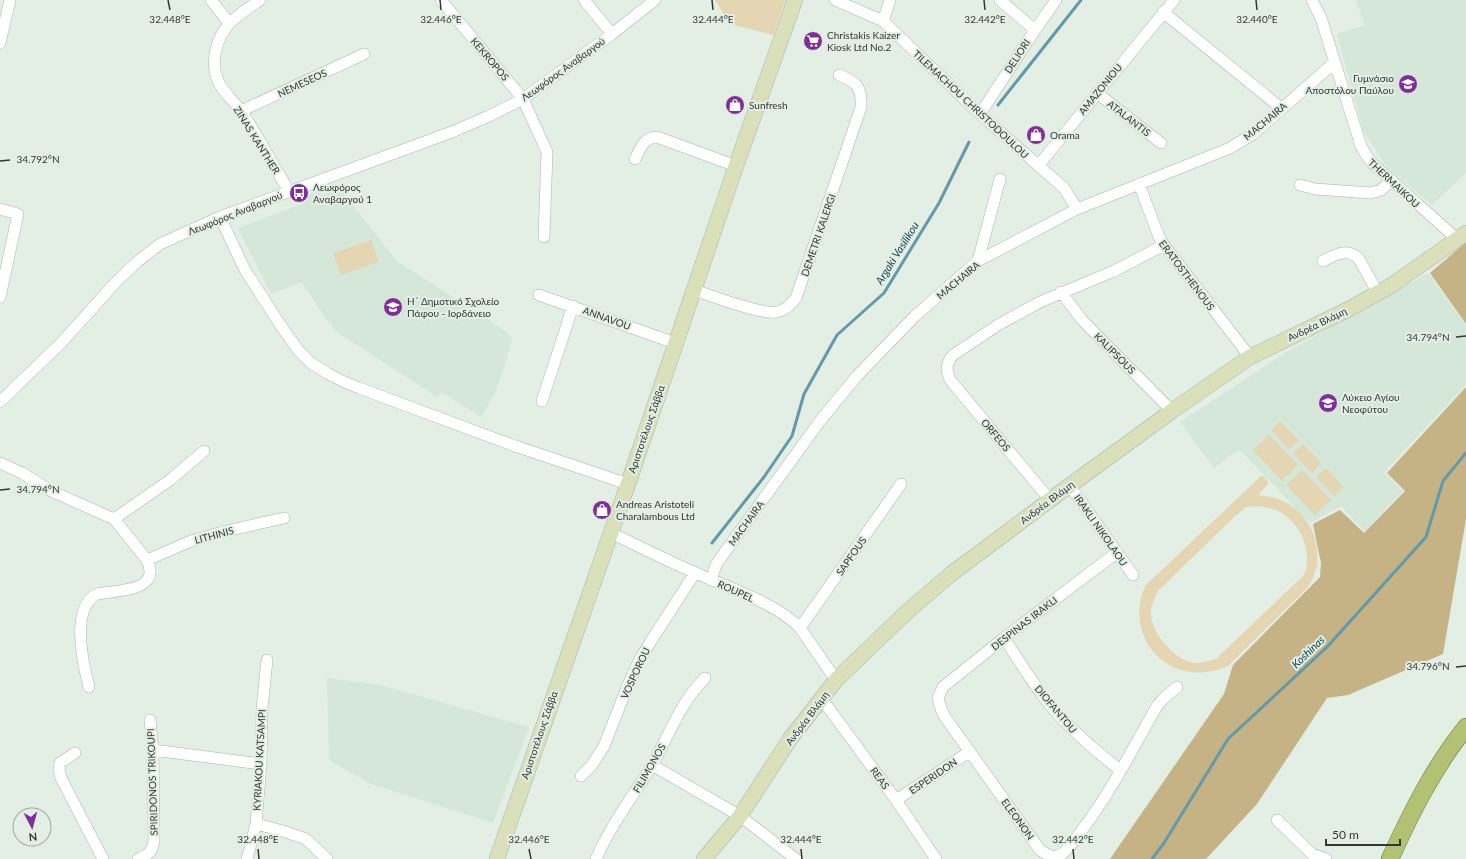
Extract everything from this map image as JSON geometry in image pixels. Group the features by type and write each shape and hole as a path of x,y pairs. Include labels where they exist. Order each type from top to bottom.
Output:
{"main road":[{"path":"1390,859 1424,790 1466,727"}],"street":[{"path":"0,43 10,0"},
{"path":"211,0 229,23 260,0"},
{"name":"KEKROPOS","path":"442,0 523,99 547,152 544,237"},
{"path":"584,0 612,34"},
{"name":"Λεωφόρος Αναβαργού","path":"0,402 62,342 116,282 137,262 160,244 220,217 452,132 489,116 523,99 612,34 655,0"},
{"name":"Αριστοτέλους Σάββα","path":"497,859 628,484 736,166 796,0"},
{"name":"TILEMACHOU CHRISTODOULOU","path":"835,0 883,21 980,114 1064,188 1077,209"},
{"path":"883,21 890,0"},
{"path":"1000,0 1035,30"},
{"name":"DELIORI","path":"980,114 1056,0"},
{"name":"AMAZONIOU","path":"1038,166 1174,0"},
{"name":"THERMAIKOU","path":"1312,0 1321,18 1361,146 1366,155 1372,163 1392,181 1462,236"},
{"path":"1163,12 1281,108"},
{"name":"ZINAS KANTHER","path":"229,23 219,38 215,55 214,67 218,81 241,111 289,191"},
{"name":"NEMESEOS","path":"241,111 364,54"},
{"name":"MACHAIRA","path":"711,580 716,565 722,556 820,421 857,376 915,316 978,261 1077,209 1230,148 1253,134 1335,62"},
{"name":"DEMETRI KALERGI","path":"694,290 763,312 776,312 786,309 792,304 796,298 861,107 861,99 857,86 853,81 839,75"},
{"name":"ATALANTIS","path":"1097,93 1160,143"},
{"path":"636,159 642,144 646,139 657,137 736,166"},
{"path":"978,261 1000,179"},
{"path":"1300,185 1325,190 1372,193 1381,190 1392,181"},
{"name":"ERATOSTHENOUS","path":"1139,184 1159,237 1164,245 1250,357"},
{"path":"0,209 18,214 0,297"},
{"path":"220,217 245,270 298,350 311,363 342,381 359,388 516,446 628,484"},
{"name":"Ανδρέα Βλάμη","path":"704,859 740,816 790,739 836,680 908,611 951,574 1172,411 1250,357 1378,293 1409,274 1462,236"},
{"path":"1061,292 1114,271 1164,245"},
{"path":"1323,261 1338,254 1350,253 1359,259 1378,293"},
{"name":"ORFEOS","path":"1050,500 951,381 946,368 948,360 953,355 998,325 1061,292"},
{"name":"KALIPSOUS","path":"1061,292 1082,320 1172,411"},
{"name":"ANNAVOU","path":"539,295 675,343"},
{"path":"542,401 573,306"},
{"path":"114,519 170,480 204,451"},
{"path":"1,465 22,473 49,490 114,519 146,560 151,571 148,580 138,586 129,589 97,594 92,596 85,606 80,630 83,664 89,687"},
{"name":"SAPFOUS","path":"800,628 901,484"},
{"name":"IRAKLI NIKOLAOU","path":"1070,486 1133,575"},
{"name":"LITHINIS","path":"146,560 192,541 226,531 284,518"},
{"name":"ROUPEL","path":"611,533 771,607 793,621 800,628 836,680"},
{"name":"DESPINAS IRAKLI","path":"938,698 943,687 1004,638 1116,553"},
{"name":"VOSPOROU","path":"581,776 592,765 604,746 628,685 650,640 695,573"},
{"name":"DIOFANTOU","path":"1004,638 1045,700 1097,752 1120,770"},
{"name":"KYRIAKOU KATSAMPI","path":"247,859 256,824 261,764 262,709 267,660"},
{"name":"FILIMONOS","path":"596,859 612,829 652,765 683,705 705,678"},
{"name":"ELEONON","path":"938,698 945,717 969,752 1040,850 1051,856 1062,854 1090,819 1160,702 1169,692 1177,687"},
{"name":"REAS","path":"822,699 896,800 936,859"},
{"name":"SPIRIDONOS TRIKOUPI","path":"138,859 150,853 153,848 154,841 153,750 150,720"},
{"path":"153,750 261,764"},
{"name":"ESPERIDON","path":"896,800 969,752"},
{"path":"75,753 60,763 62,778 103,859"},
{"path":"652,765 740,816 796,859"},
{"path":"1277,820 1310,856 1326,859"},
{"path":"256,824 306,839 312,843 327,859"}],"shaded area":[{"path":"715,0 786,0 773,35 730,24"},
{"name":"Γυμνάσιο Αποστόλου Παύλου","path":"1356,0 1466,0 1466,173 1432,205 1388,168 1364,133 1337,34 1365,25"},
{"name":"Η΄ Δημοτικό Σχολείο Πάφου - Ιορδάνειο","path":"339,188 397,261 498,326 512,337 504,368 495,393 481,417 441,392 437,397 333,329 332,324 326,319 302,282 271,294 238,228 305,203 303,197 319,191 321,196"},
{"path":"371,240 379,262 341,275 333,253"},
{"path":"1466,242 1466,324 1430,273"},
{"name":"Λύκειο Αγίου Νεοφύτου","path":"1428,273 1466,326 1466,385 1384,473 1403,491 1365,531 1341,506 1310,523 1239,449 1214,468 1180,422 1290,350"},
{"path":"1466,387 1466,519 1443,654 1348,695 1327,698 1257,804 1206,859 1110,859 1224,694 1233,665 1320,577 1321,563 1313,524 1340,510 1364,533 1405,491 1387,473"},
{"path":"1280,421 1299,440 1289,449 1271,430"},
{"path":"1269,435 1298,465 1282,481 1253,450"},
{"path":"1303,444 1321,463 1312,473 1293,454"},
{"path":"1326,468 1344,487 1334,496 1316,477"},
{"path":"1302,470 1331,500 1315,515 1286,485"},
{"path":"1262,475 1269,483 1258,495 1280,500 1296,509 1309,525 1314,535 1318,555 1317,566 1311,583 1228,666 1208,672 1189,672 1172,666 1157,656 1147,642 1141,625 1140,606 1145,586","holes":["1257,506 1276,510 1291,521 1298,529 1306,547 1307,566 1304,575 1216,659 1198,663 1187,661 1172,651 1159,636 1152,620 1151,609 1153,602 1158,591 1234,517 1246,507"]},
{"path":"327,678 380,685 529,727 493,823 369,783 329,760"}],"waterway":[{"name":"Argaki Vasilikou","path":"998,105 1081,0"},
{"name":"Argaki Vasilikou","path":"712,543 764,477 792,436 804,394 837,335 884,293 939,203 969,142"},
{"name":"Koshinas","path":"1152,859 1164,843 1228,739 1327,647 1426,537 1443,481 1466,453"}],"place":[{"name":"Christakis Kaizer Kiosk Ltd No.2","path":"813,41"},
{"name":"Γυμνάσιο Αποστόλου Παύλου","path":"1408,84"},
{"name":"Sunfresh","path":"735,105"},
{"name":"Orama","path":"1036,135"},
{"name":"Λεωφόρος Αναβαργού 1","path":"299,193"},
{"name":"Η΄ Δημοτικό Σχολείο Πάφου - Ιορδάνειο","path":"393,307"},
{"name":"Λύκειο Αγίου Νεοφύτου","path":"1328,403"},
{"name":"Andreas Aristoteli Charalambous Ltd","path":"602,510"}]}
